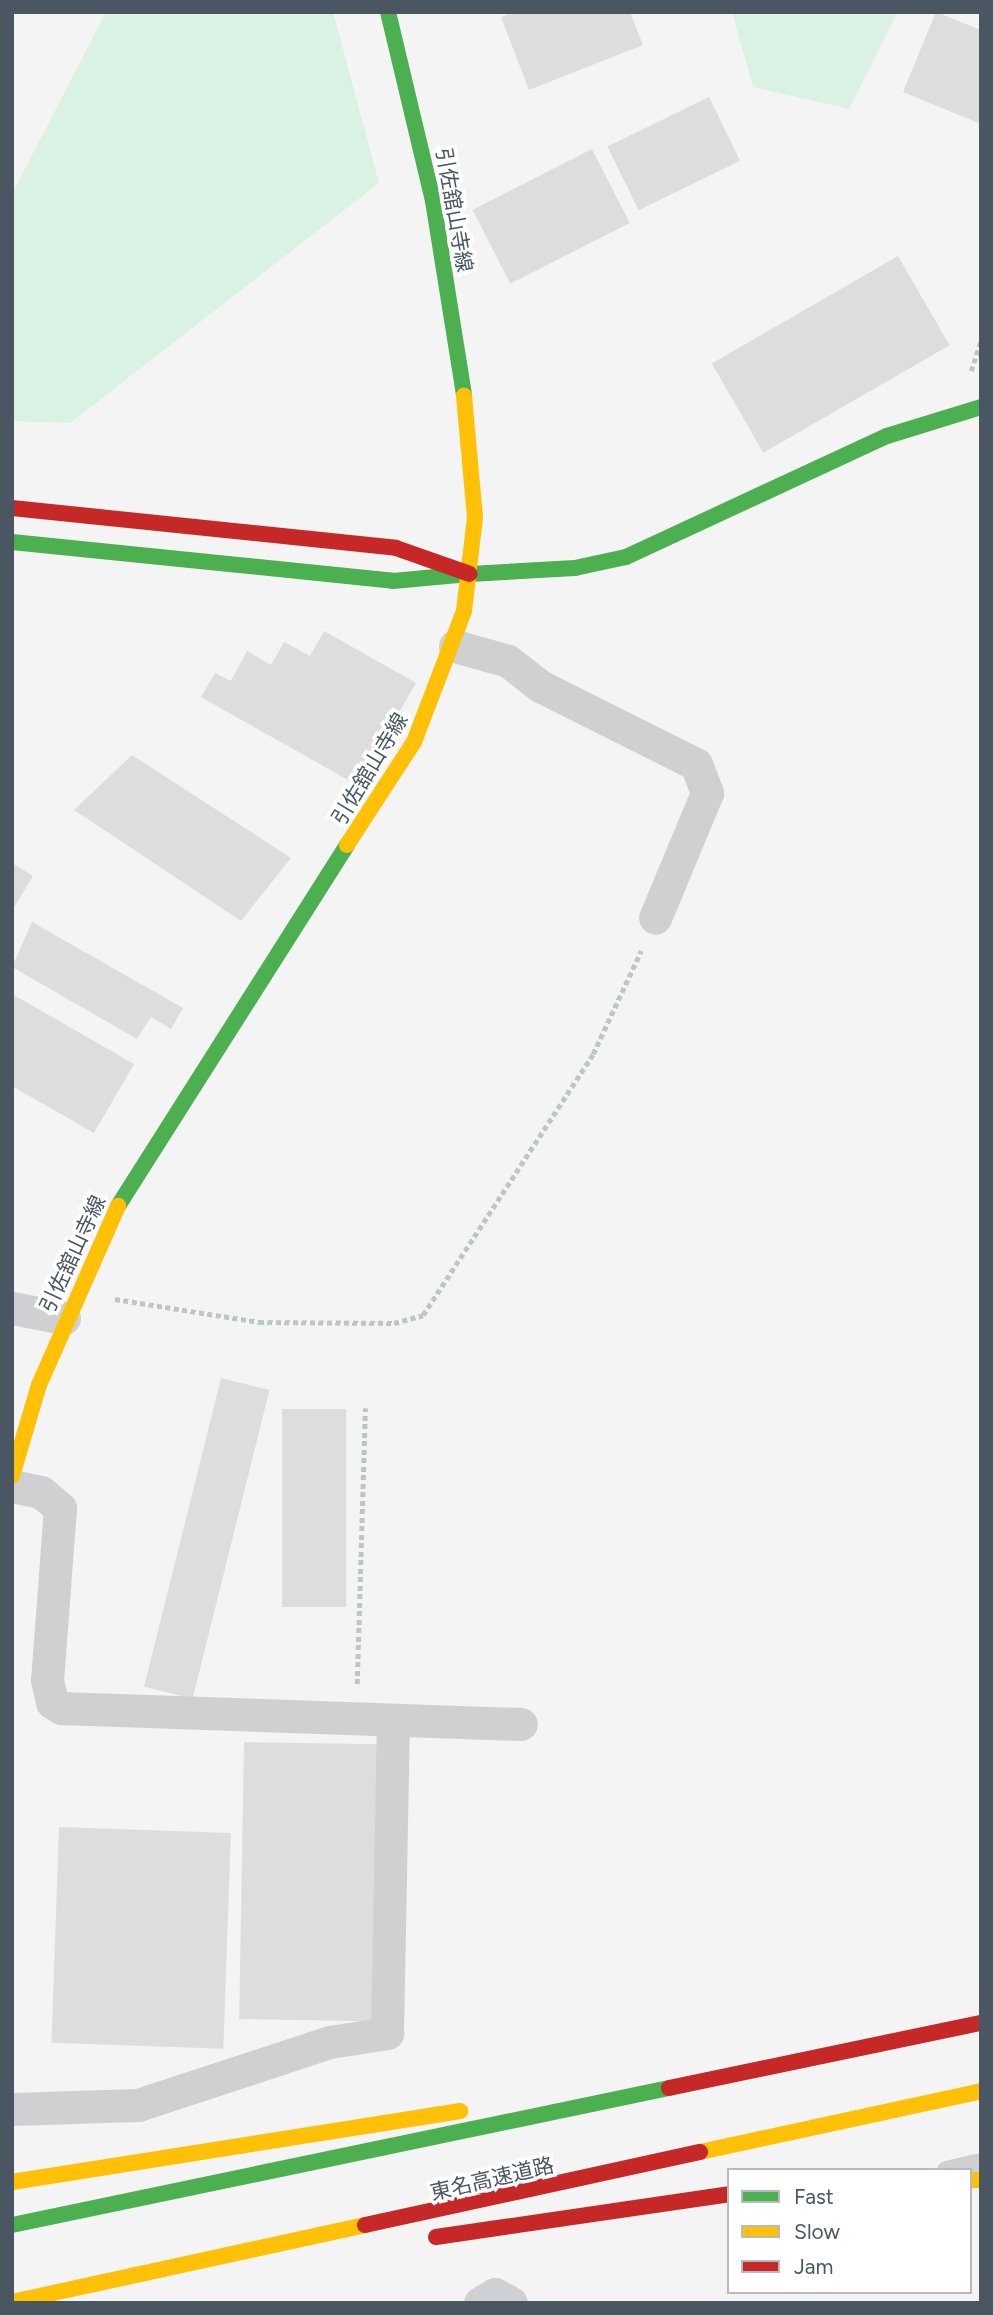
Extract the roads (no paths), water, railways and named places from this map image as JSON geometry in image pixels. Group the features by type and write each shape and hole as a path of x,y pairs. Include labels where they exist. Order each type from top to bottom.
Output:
{"main road":[{"name":"引佐舘山寺線","path":"12,1476 64,1318 142,1162 414,742 455,646 470,574 475,517 468,423 433,201 388,12"},
{"path":"12,542 393,581 575,568 626,557 887,436 981,407"},
{"path":"12,508 396,548 470,574"},
{"path":"12,2225 981,2023"},
{"path":"12,2182 892,2043"},
{"name":"東名高速道路","path":"12,2302 981,2091"},
{"path":"412,2241 727,2194"},
{"path":"45,2296 317,2255"}],"street":[{"path":"455,646 508,661 540,686 696,764 707,793 655,918"},
{"path":"12,1308 64,1318"},
{"path":"12,1486 41,1492 60,1508 47,1680 52,1702 61,1709 520,1724"},
{"path":"12,2109 138,2105 330,2042 387,2033 393,1720"},
{"path":"480,2303 495,2294 511,2303"}],"lane":[{"path":"955,2168 981,2162"}]}
